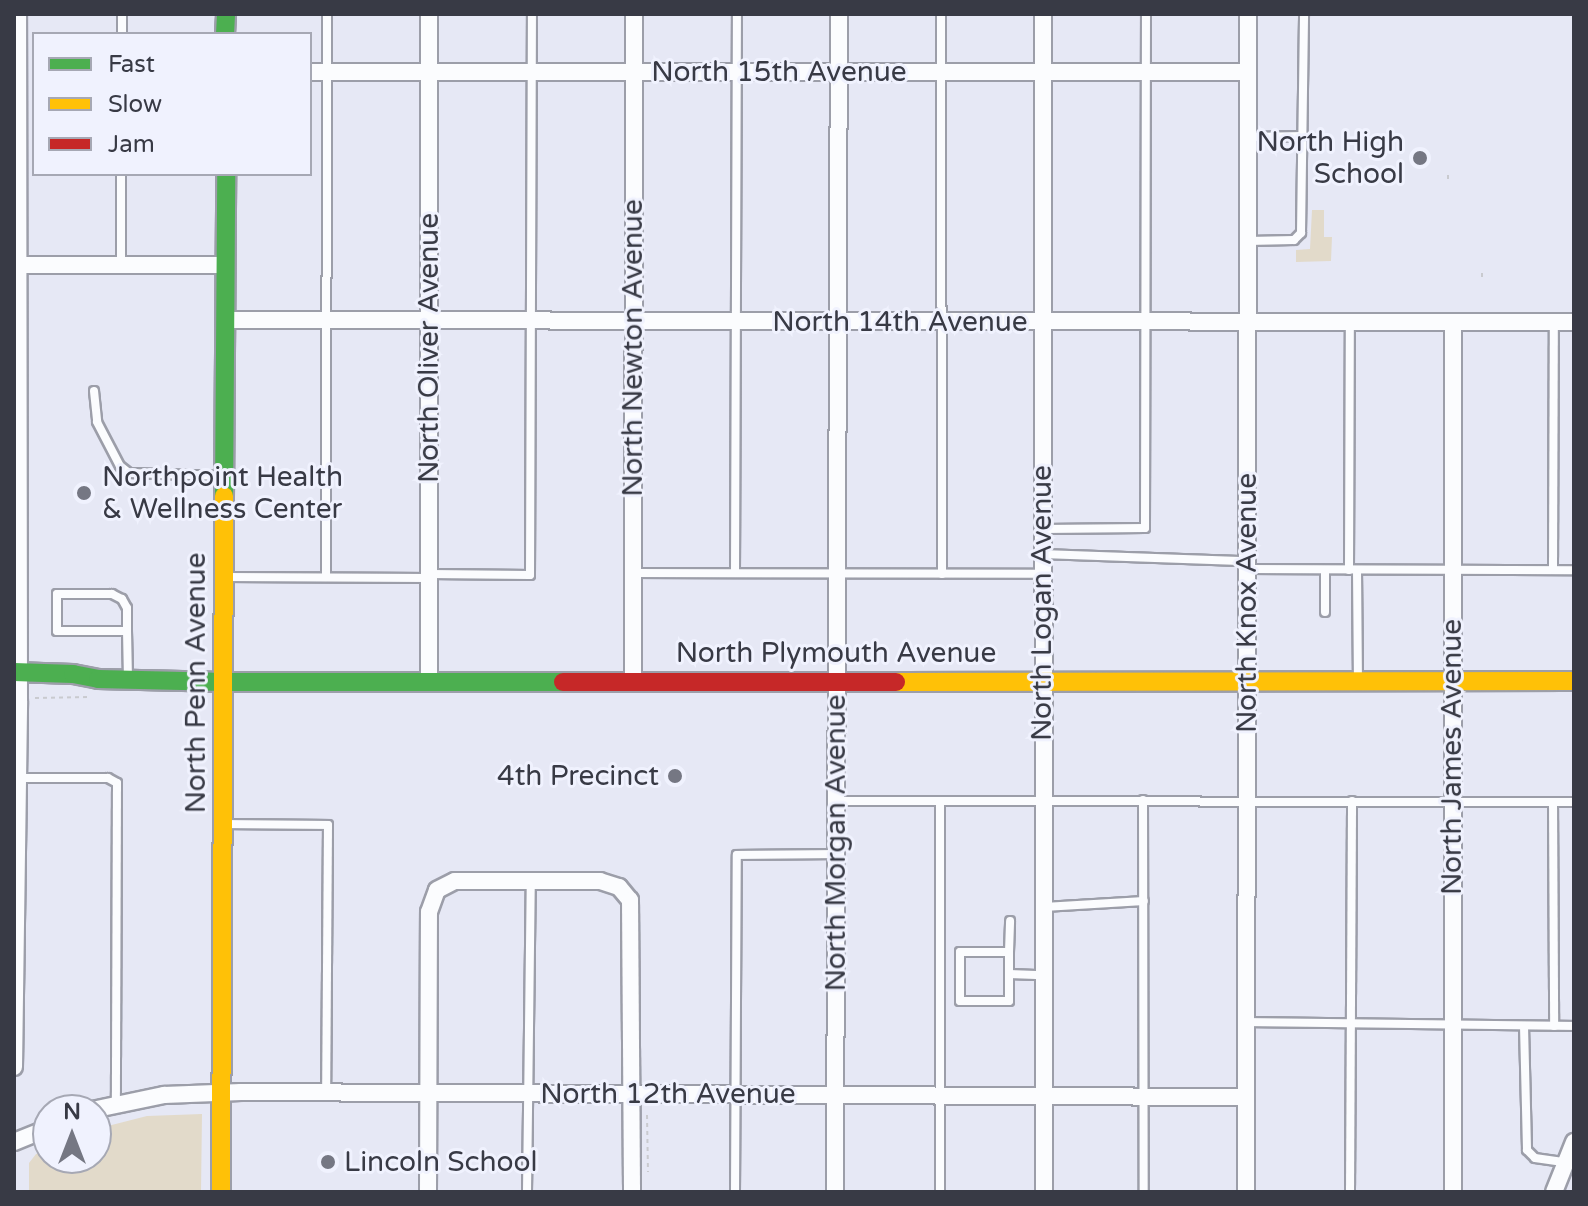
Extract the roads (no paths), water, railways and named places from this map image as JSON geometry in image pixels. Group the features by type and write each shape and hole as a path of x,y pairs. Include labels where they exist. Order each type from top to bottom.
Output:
{"main road":[{"name":"North Penn Avenue","path":"221,1192 226,176"},
{"name":"North Plymouth Avenue","path":"16,679 73,674 98,679 225,682 1574,681"}],"street":[{"path":"14,1067 18,14"},
{"name":"North Oliver Avenue","path":"429,14 429,681"},
{"name":"North Newton Avenue","path":"633,681 634,14"},
{"name":"North Morgan Avenue","path":"835,1192 839,14"},
{"name":"North Logan Avenue","path":"1043,14 1044,1192"},
{"name":"North Knox Avenue","path":"1246,1192 1248,14"},
{"name":"North 15th Avenue","path":"312,72 1248,72"},
{"path":"16,265 226,265"},
{"name":"North 14th Avenue","path":"227,320 1574,322"},
{"name":"North James Avenue","path":"1453,322 1453,1192"},
{"path":"428,1192 429,912 437,890 455,881 600,881 626,892 631,907 632,1192"},
{"name":"North 12th Avenue","path":"112,1104 164,1095 326,1092 1245,1097"},
{"path":"1554,1192 1574,1142"}],"lane":[{"path":"326,577 327,14"},
{"path":"225,577 530,575 532,14"},
{"path":"735,573 737,14"},
{"path":"941,14 942,574"},
{"path":"1042,529 1145,528 1146,14"},
{"path":"1248,241 1294,240 1301,233 1304,14"},
{"path":"1248,137 1304,136"},
{"path":"121,176 121,265"},
{"path":"1350,322 1353,570 1358,682"},
{"path":"1553,570 1554,322"},
{"path":"94,391 97,422 120,466 129,473 225,476"},
{"path":"1042,554 1325,570 1574,570"},
{"path":"1325,570 1325,612"},
{"path":"633,573 1042,574"},
{"path":"127,631 57,631 57,594 112,594 122,599 127,608 128,680"},
{"path":"16,778 108,778 117,783 120,794 116,1103"},
{"path":"1143,800 1144,1192"},
{"path":"836,801 1574,802"},
{"path":"1350,1192 1352,801"},
{"path":"940,802 940,1192"},
{"path":"1553,802 1554,1026"},
{"path":"224,824 328,825 326,1092"},
{"path":"735,1192 737,855 836,854"},
{"path":"527,1192 531,881"},
{"path":"1043,907 1144,901"},
{"path":"1009,952 960,952 960,1001 1009,1001 1010,921"},
{"path":"1009,974 1043,975"},
{"path":"1247,1022 1574,1026"},
{"path":"1524,1026 1527,1150 1535,1158 1565,1162"}],"place":[{"name":"North High School","path":"1420,158"},
{"name":"Northpoint Health & Wellness Center","path":"84,493"},
{"name":"4th Precinct","path":"675,776"},
{"name":"Lincoln School","path":"328,1162"}]}
